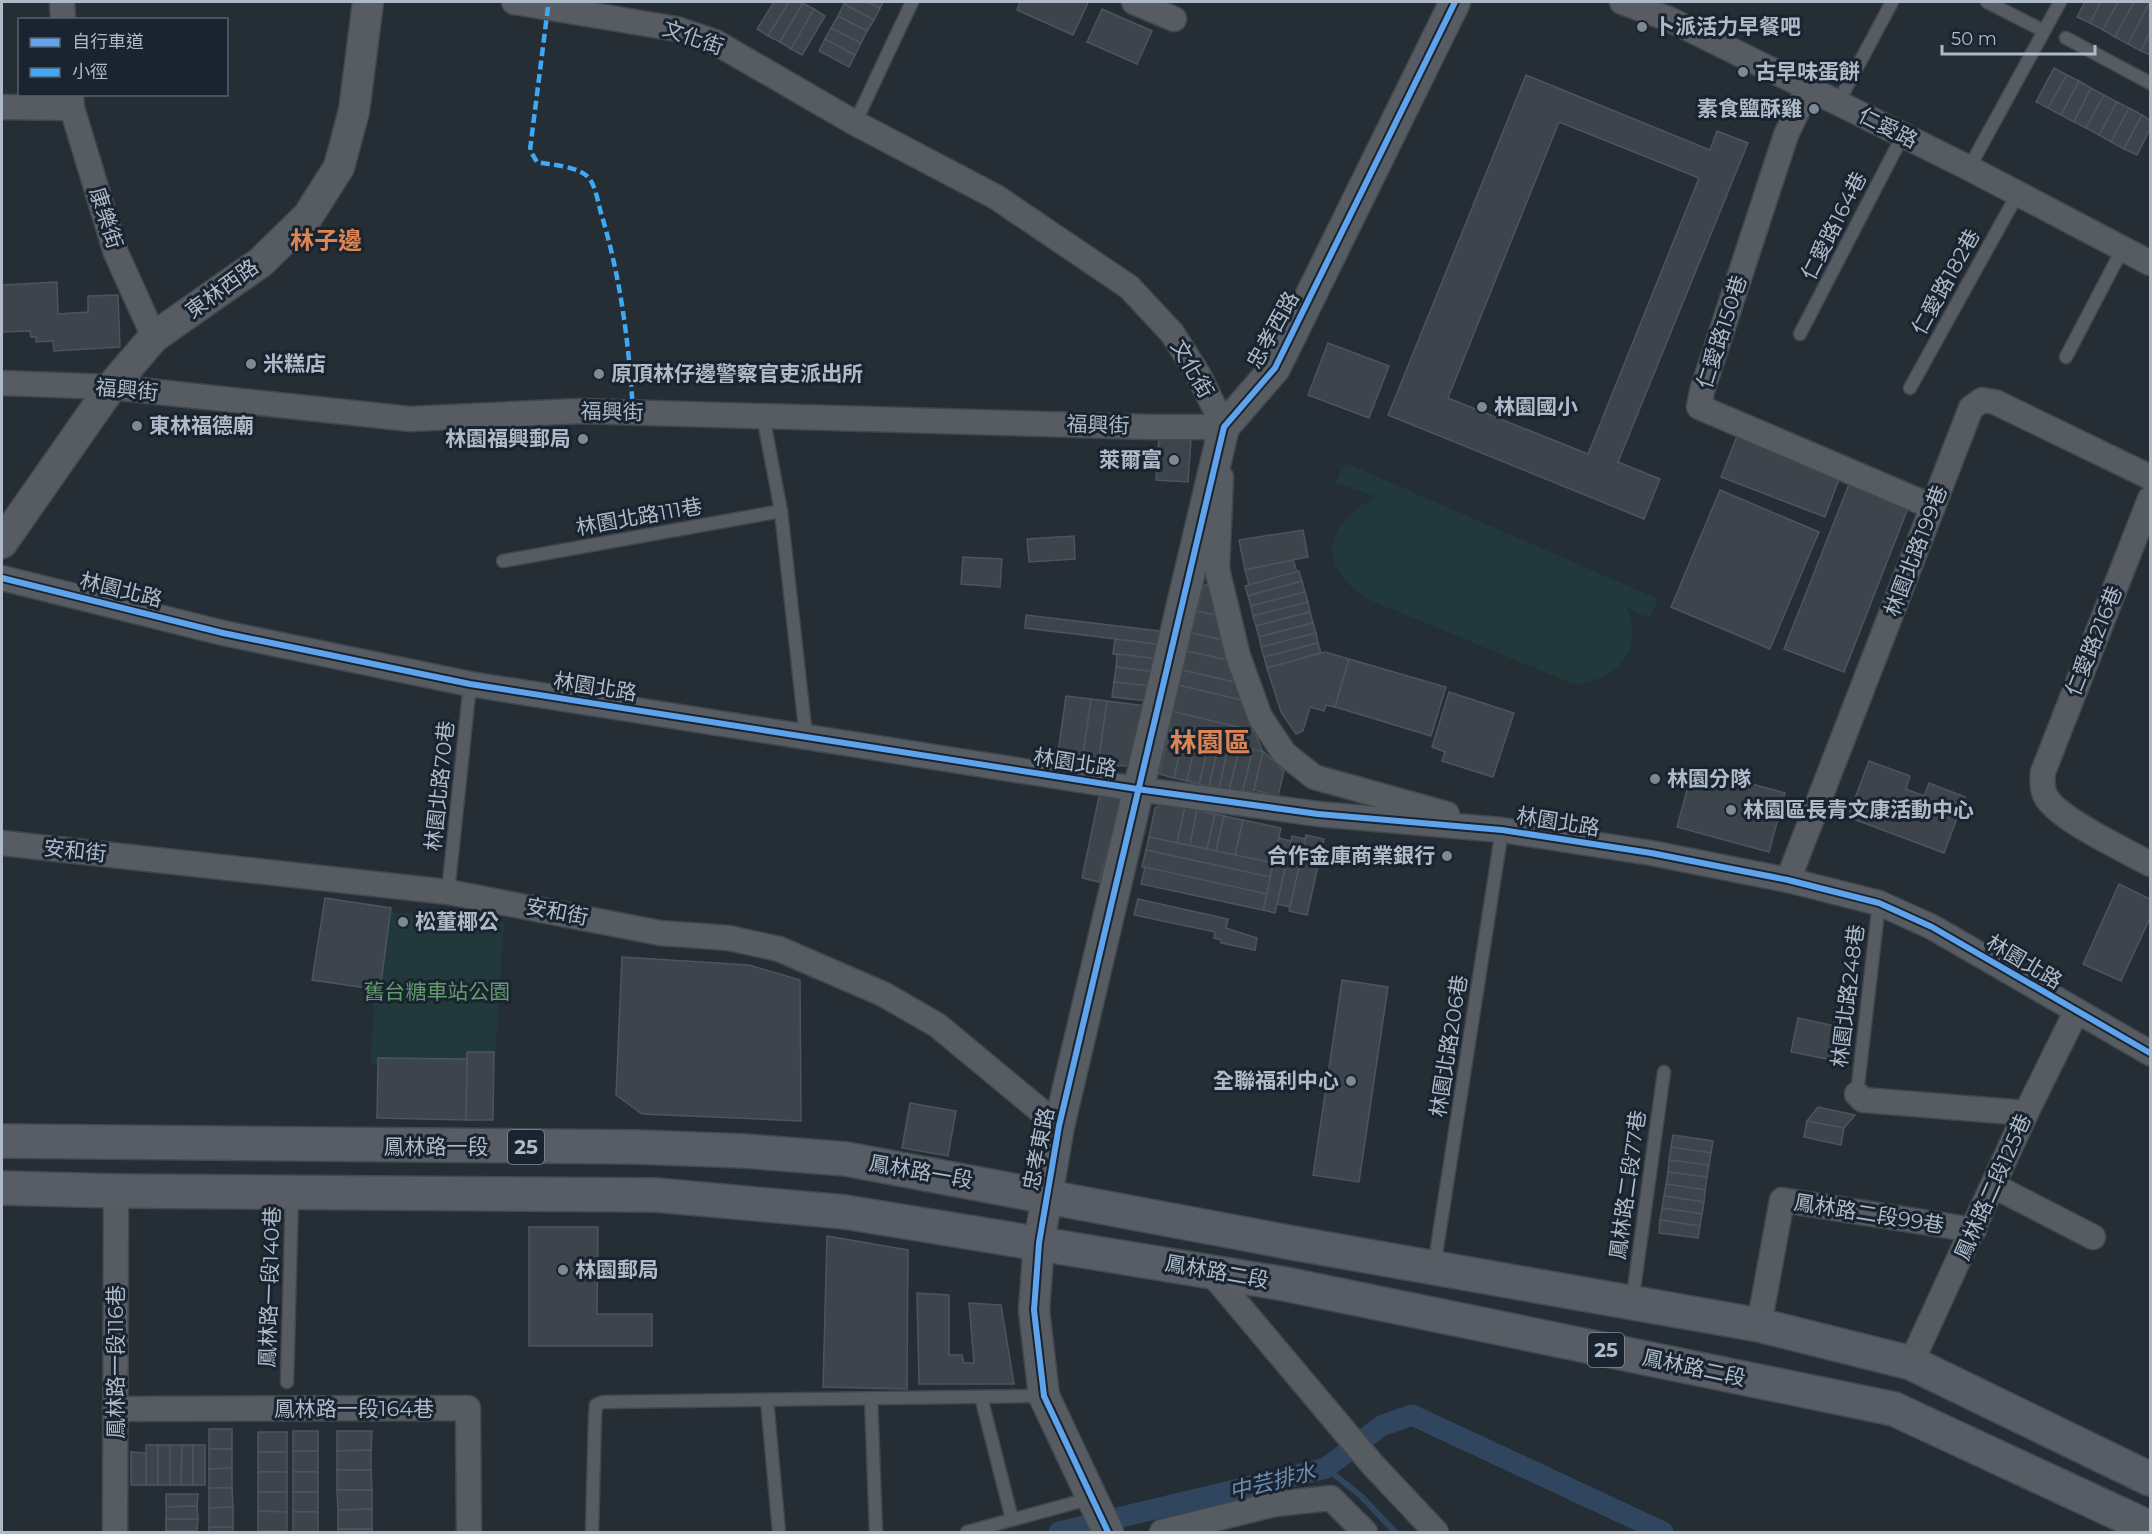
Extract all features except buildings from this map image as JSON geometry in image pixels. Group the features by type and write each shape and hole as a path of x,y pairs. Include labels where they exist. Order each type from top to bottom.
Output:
{"main road":[{"name":"鳳林路一段","path":"2,1141 638,1147 744,1151 846,1159 1048,1195"},
{"name":"25","path":"2,1188 656,1195 845,1212 1039,1243"},
{"name":"鳳林路二段","path":"1048,1195 1759,1325 1911,1363 2151,1479"},
{"name":"鳳林路二段","path":"1039,1243 1208,1269 1894,1409 2151,1528"}],"street":[{"path":"62,2 63,18"},
{"name":"東林西路","path":"2,543 111,387 154,337 261,262 308,216 339,167 354,111 368,2"},
{"name":"文化街","path":"514,2 677,29 715,42 855,123 996,197 1129,287 1172,333 1198,374 1224,426 1217,569 1238,656 1260,717 1284,753 1314,777 1502,830"},
{"path":"1134,2 1173,19"},
{"name":"忠孝西路","path":"1137,789 1224,426 1275,368 1455,2"},
{"name":"仁愛路","path":"1622,2 1673,10 1808,88 1969,168 2016,195 2151,263"},
{"name":"仁愛路150巷","path":"1808,88 1786,135 1702,390 1699,407 1933,507"},
{"path":"2,107 71,101"},
{"name":"康樂街","path":"71,101 116,253 154,337"},
{"name":"福興街","path":"2,383 111,387 410,419 580,411 1150,427 1224,426"},
{"name":"林園北路199巷","path":"1788,880 1971,408 1982,400 1995,402 2151,477"},
{"name":"仁愛路216巷","path":"2151,499 2043,772 2042,784 2046,797 2072,820 2151,864"},
{"name":"林園北路","path":"2,578 223,633 470,684 1137,789 1318,814 1502,830 1651,853 1788,880 1879,903 1932,927 2076,1012 2151,1053"},
{"name":"忠孝東路","path":"1102,1518 1044,1396 1034,1310 1039,1243 1059,1126 1137,789"},
{"name":"安和街","path":"2,843 448,892 660,933 729,938 788,953 883,994 937,1025 1059,1126"},
{"name":"鳳林路二段125巷","path":"1911,1363 2026,1113 2076,1012"},
{"path":"1857,1094 1863,1100 2026,1113"},
{"path":"1994,1186 2093,1238"},
{"name":"鳳林路一段116巷","path":"115,1533 116,1191"},
{"name":"鳳林路二段99巷","path":"1759,1325 1782,1200 1974,1230"},
{"path":"1208,1269 1358,1448 1436,1533"},
{"name":"鳳林路一段164巷","path":"115,1409 468,1408 469,1533"},
{"path":"1162,1533 1275,1504 1331,1498 1365,1533"}],"lane":[{"path":"855,123 912,2"},
{"path":"1838,103 1892,2"},
{"path":"1987,2 2044,31"},
{"path":"1969,168 2060,2"},
{"path":"2066,38 2151,83"},
{"name":"仁愛路164巷","path":"1800,334 1903,135"},
{"name":"仁愛路182巷","path":"1910,388 2016,195"},
{"path":"2066,357 2123,248"},
{"path":"763,416 781,511 806,737"},
{"name":"林園北路111巷","path":"503,561 781,511"},
{"name":"林園北路70巷","path":"448,892 470,684"},
{"name":"林園北路206巷","path":"1434,1267 1502,830"},
{"name":"林園北路248巷","path":"1857,1094 1879,903"},
{"name":"鳳林路二段77巷","path":"1632,1303 1664,1072"},
{"name":"鳳林路一段140巷","path":"287,1382 292,1192"},
{"path":"592,1533 596,1405 603,1402 1044,1396"},
{"path":"981,1397 1012,1519"},
{"path":"871,1398 876,1533"},
{"path":"767,1400 779,1533"},
{"path":"967,1533 1012,1519 1102,1518"}],"green space":[{"path":"1346,463 1658,599 1650,618 1627,608 1632,637 1624,660 1604,676 1576,685 1367,599 1339,573 1333,559 1332,545 1336,532 1358,508 1376,497 1335,482"},
{"name":"舊台糖車站公園","path":"381,911 504,922 495,1061 370,1065"}],"waterway":[{"name":"中芸排水","path":"1059,1532 1326,1468 1381,1426 1412,1415 1663,1532"},
{"path":"1326,1468 1361,1496 1395,1532"}],"marked path":[{"path":"548,7 530,150 537,162 579,171 589,178 593,186 619,287 633,412"}],"cycle path":[{"path":"1108,1532 1044,1396 1034,1310 1039,1243 1059,1126 1224,427 1275,368 1455,2"},
{"path":"2,578 223,633 470,684 1137,789 1318,814 1502,830 1651,853 1788,880 1879,903 1932,927 2150,1053"}],"place":[{"name":"卜派活力早餐吧","path":"1642,27"},
{"name":"古早味蛋餅","path":"1743,72"},
{"name":"素食鹽酥雞","path":"1814,109"},
{"name":"米糕店","path":"251,364"},
{"name":"原頂林仔邊警察官吏派出所","path":"599,374"},
{"name":"林園國小","path":"1482,407"},
{"name":"東林福德廟","path":"137,426"},
{"name":"林園福興郵局","path":"583,439"},
{"name":"萊爾富","path":"1174,460"},
{"name":"林園分隊","path":"1655,779"},
{"name":"林園區長青文康活動中心","path":"1731,810"},
{"name":"合作金庫商業銀行","path":"1447,856"},
{"name":"松董椰公","path":"403,922"},
{"name":"全聯福利中心","path":"1351,1081"},
{"name":"林園郵局","path":"563,1270"}],"district":[{"name":"林子邊","path":"326,241"},
{"name":"林園區","path":"1210,743"}]}
